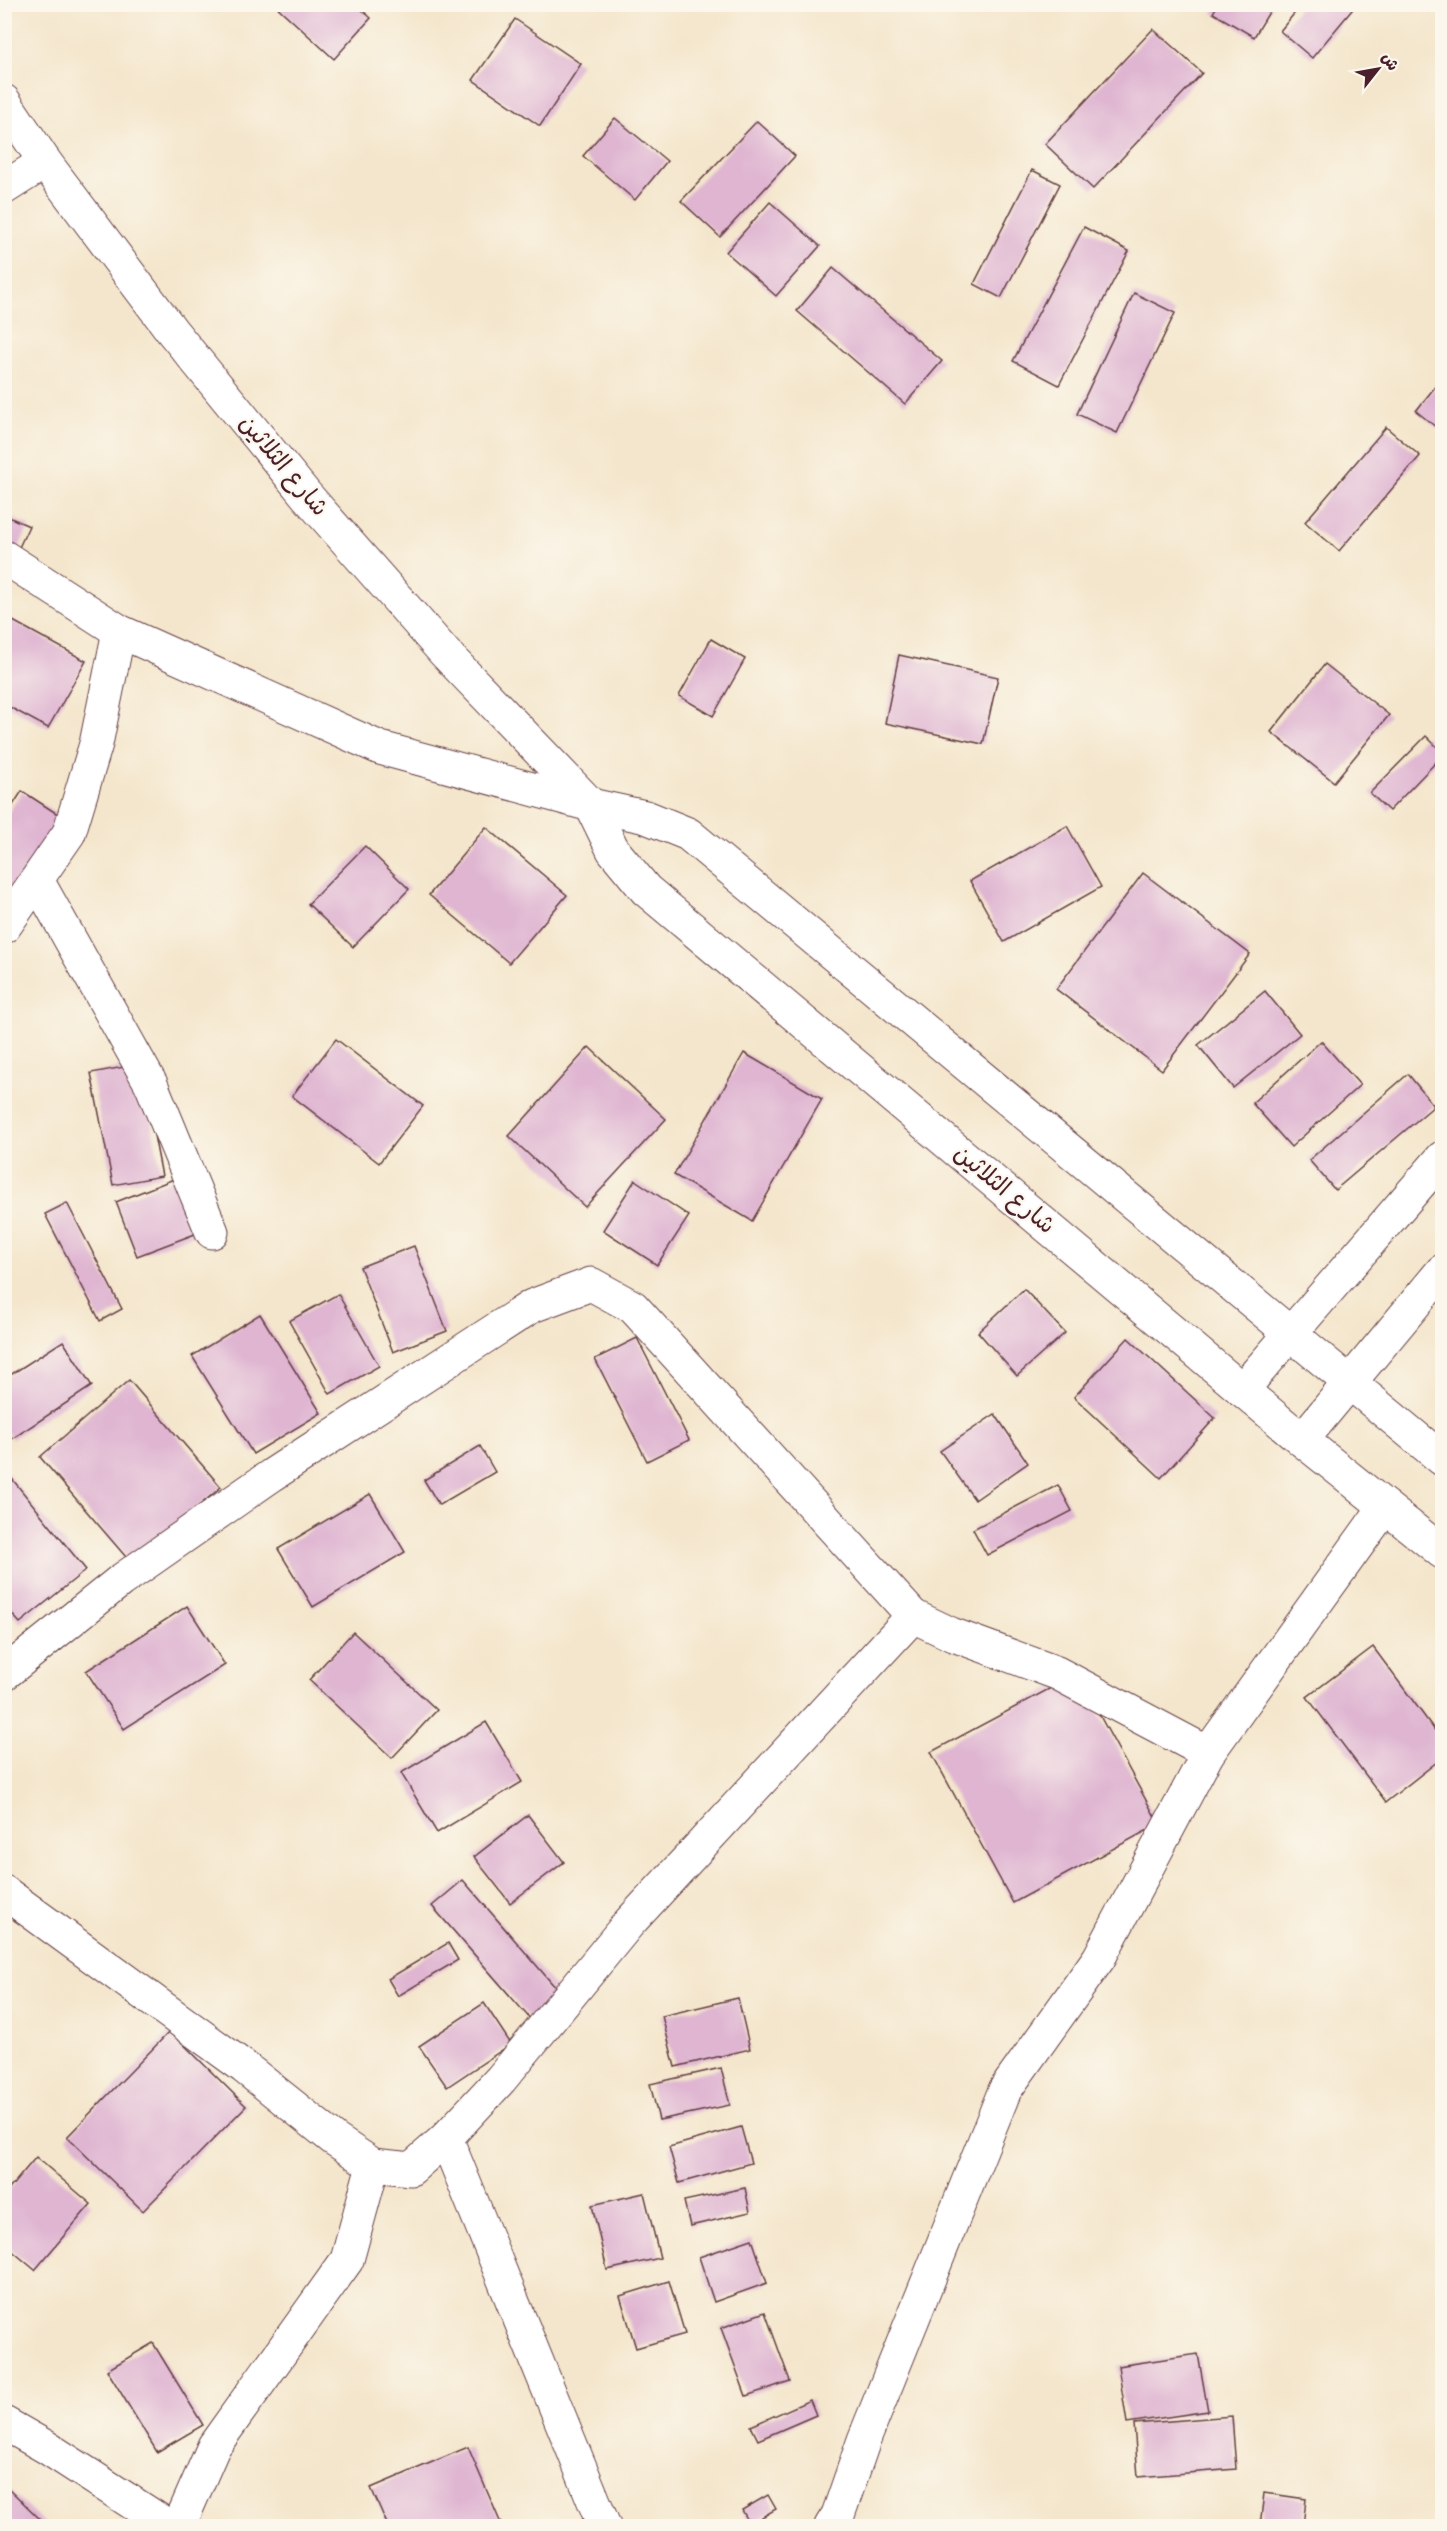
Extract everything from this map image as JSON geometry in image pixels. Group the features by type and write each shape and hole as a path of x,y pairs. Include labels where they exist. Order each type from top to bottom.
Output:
{"street":[{"name":"شارع الثلاثين","path":"4,101 45,162 172,331 306,495 445,653 591,805 613,850 646,890 1302,1440 1443,1552"},
{"path":"4,188 45,162"},
{"path":"4,557 119,631 380,748 646,818 688,834 1443,1460"},
{"path":"4,927 69,833 96,744 119,631"},
{"path":"37,880 151,1084 212,1232"},
{"path":"1242,1390 1443,1158"},
{"path":"1302,1440 1443,1272"},
{"path":"4,1674 120,1581 272,1475 532,1306 591,1284 633,1307 913,1616 951,1634 1057,1673 1208,1753"},
{"path":"831,2526 838,2515 864,2440 1005,2090 1099,1958 1208,1753 1386,1507"},
{"path":"4,1892 244,2067 334,2139 373,2165 411,2169 446,2138 501,2079 629,1923 913,1616"},
{"path":"446,2138 604,2526"},
{"path":"179,2526 214,2446 347,2260 373,2165"},
{"path":"4,2423 46,2447 168,2526"}],"building":[{"path":"274,4 355,4 371,18 334,59"},
{"path":"1218,4 1274,4 1254,37 1213,13"},
{"path":"1302,4 1357,4 1312,58 1280,31"},
{"path":"515,19 581,64 540,126 473,80"},
{"path":"1153,29 1202,73 1093,189 1045,144"},
{"path":"615,118 667,161 635,200 583,156"},
{"path":"757,121 795,156 720,237 681,201"},
{"path":"1032,170 1060,184 1001,298 974,284"},
{"path":"770,202 820,246 776,296 726,252"},
{"path":"1084,227 1129,251 1059,385 1013,361"},
{"path":"833,268 942,361 905,404 797,311"},
{"path":"1134,293 1175,313 1117,433 1077,414"},
{"path":"1442,378 1442,432 1416,411"},
{"path":"1386,427 1420,456 1339,551 1305,522"},
{"path":"4,515 29,526 15,556 4,550"},
{"path":"4,616 86,661 48,728 4,704"},
{"path":"711,639 745,659 713,716 679,696"},
{"path":"899,655 998,677 983,744 885,723"},
{"path":"1325,664 1389,715 1334,782 1271,732"},
{"path":"1426,736 1442,752 1442,756 1389,811 1370,793"},
{"path":"22,791 76,826 4,929 4,819"},
{"path":"1067,826 1101,887 1004,942 970,881"},
{"path":"486,827 567,895 509,963 429,895"},
{"path":"365,846 409,889 353,947 308,904"},
{"path":"1143,873 1250,954 1162,1070 1056,989"},
{"path":"1265,991 1300,1034 1233,1088 1198,1045"},
{"path":"336,1039 423,1106 379,1163 292,1096"},
{"path":"1321,1041 1360,1085 1291,1147 1252,1103"},
{"path":"589,1047 666,1119 585,1207 509,1136"},
{"path":"744,1053 822,1099 752,1221 674,1175"},
{"path":"140,1064 162,1176 113,1185 91,1073"},
{"path":"1408,1074 1434,1106 1335,1190 1309,1160"},
{"path":"194,1171 216,1226 137,1256 116,1202"},
{"path":"635,1180 689,1216 657,1265 603,1230"},
{"path":"67,1203 122,1309 100,1321 45,1214"},
{"path":"414,1246 447,1331 393,1352 360,1267"},
{"path":"1024,1289 1065,1333 1017,1376 978,1332"},
{"path":"338,1294 379,1366 330,1394 289,1321"},
{"path":"260,1314 321,1413 253,1454 192,1356"},
{"path":"637,1338 689,1440 647,1461 595,1359"},
{"path":"1128,1338 1215,1418 1161,1478 1074,1397"},
{"path":"63,1341 92,1386 12,1439 4,1427 4,1379"},
{"path":"129,1380 221,1487 132,1564 40,1457"},
{"path":"995,1414 1028,1463 975,1500 940,1451"},
{"path":"480,1446 495,1472 439,1505 424,1480"},
{"path":"4,1469 86,1570 20,1623 4,1605"},
{"path":"1058,1485 1072,1511 987,1555 973,1529"},
{"path":"370,1494 405,1552 313,1607 278,1549"},
{"path":"187,1606 225,1665 124,1729 86,1671"},
{"path":"353,1632 437,1710 392,1758 309,1680"},
{"path":"1373,1647 1442,1740 1442,1758 1386,1802 1307,1697"},
{"path":"1077,1674 1159,1824 1013,1903 931,1752"},
{"path":"486,1722 522,1782 437,1833 401,1773"},
{"path":"528,1815 564,1862 510,1903 474,1857"},
{"path":"463,1880 562,1995 532,2021 432,1906"},
{"path":"448,1943 458,1960 398,1996 388,1979"},
{"path":"738,1998 750,2049 675,2067 662,2016"},
{"path":"484,2003 511,2044 447,2087 419,2046"},
{"path":"170,2031 246,2106 143,2211 67,2137"},
{"path":"721,2068 730,2105 659,2120 650,2084"},
{"path":"741,2127 751,2163 679,2183 669,2147"},
{"path":"36,2157 91,2204 35,2270 4,2244 4,2195"},
{"path":"745,2188 750,2212 690,2226 684,2201"},
{"path":"644,2193 660,2258 607,2270 592,2205"},
{"path":"752,2239 767,2283 714,2302 699,2257"},
{"path":"669,2281 685,2334 636,2348 620,2296"},
{"path":"765,2312 790,2381 746,2396 721,2328"},
{"path":"153,2343 203,2425 157,2452 107,2370"},
{"path":"1198,2354 1208,2411 1127,2423 1118,2366"},
{"path":"810,2400 816,2415 758,2440 751,2426"},
{"path":"1232,2416 1236,2469 1138,2477 1134,2424"},
{"path":"468,2447 502,2526 388,2526 371,2488"},
{"path":"4,2484 45,2524 43,2526 4,2526"},
{"path":"1264,2493 1306,2499 1303,2526 1260,2526"},
{"path":"768,2495 776,2509 750,2524 742,2510"}]}
